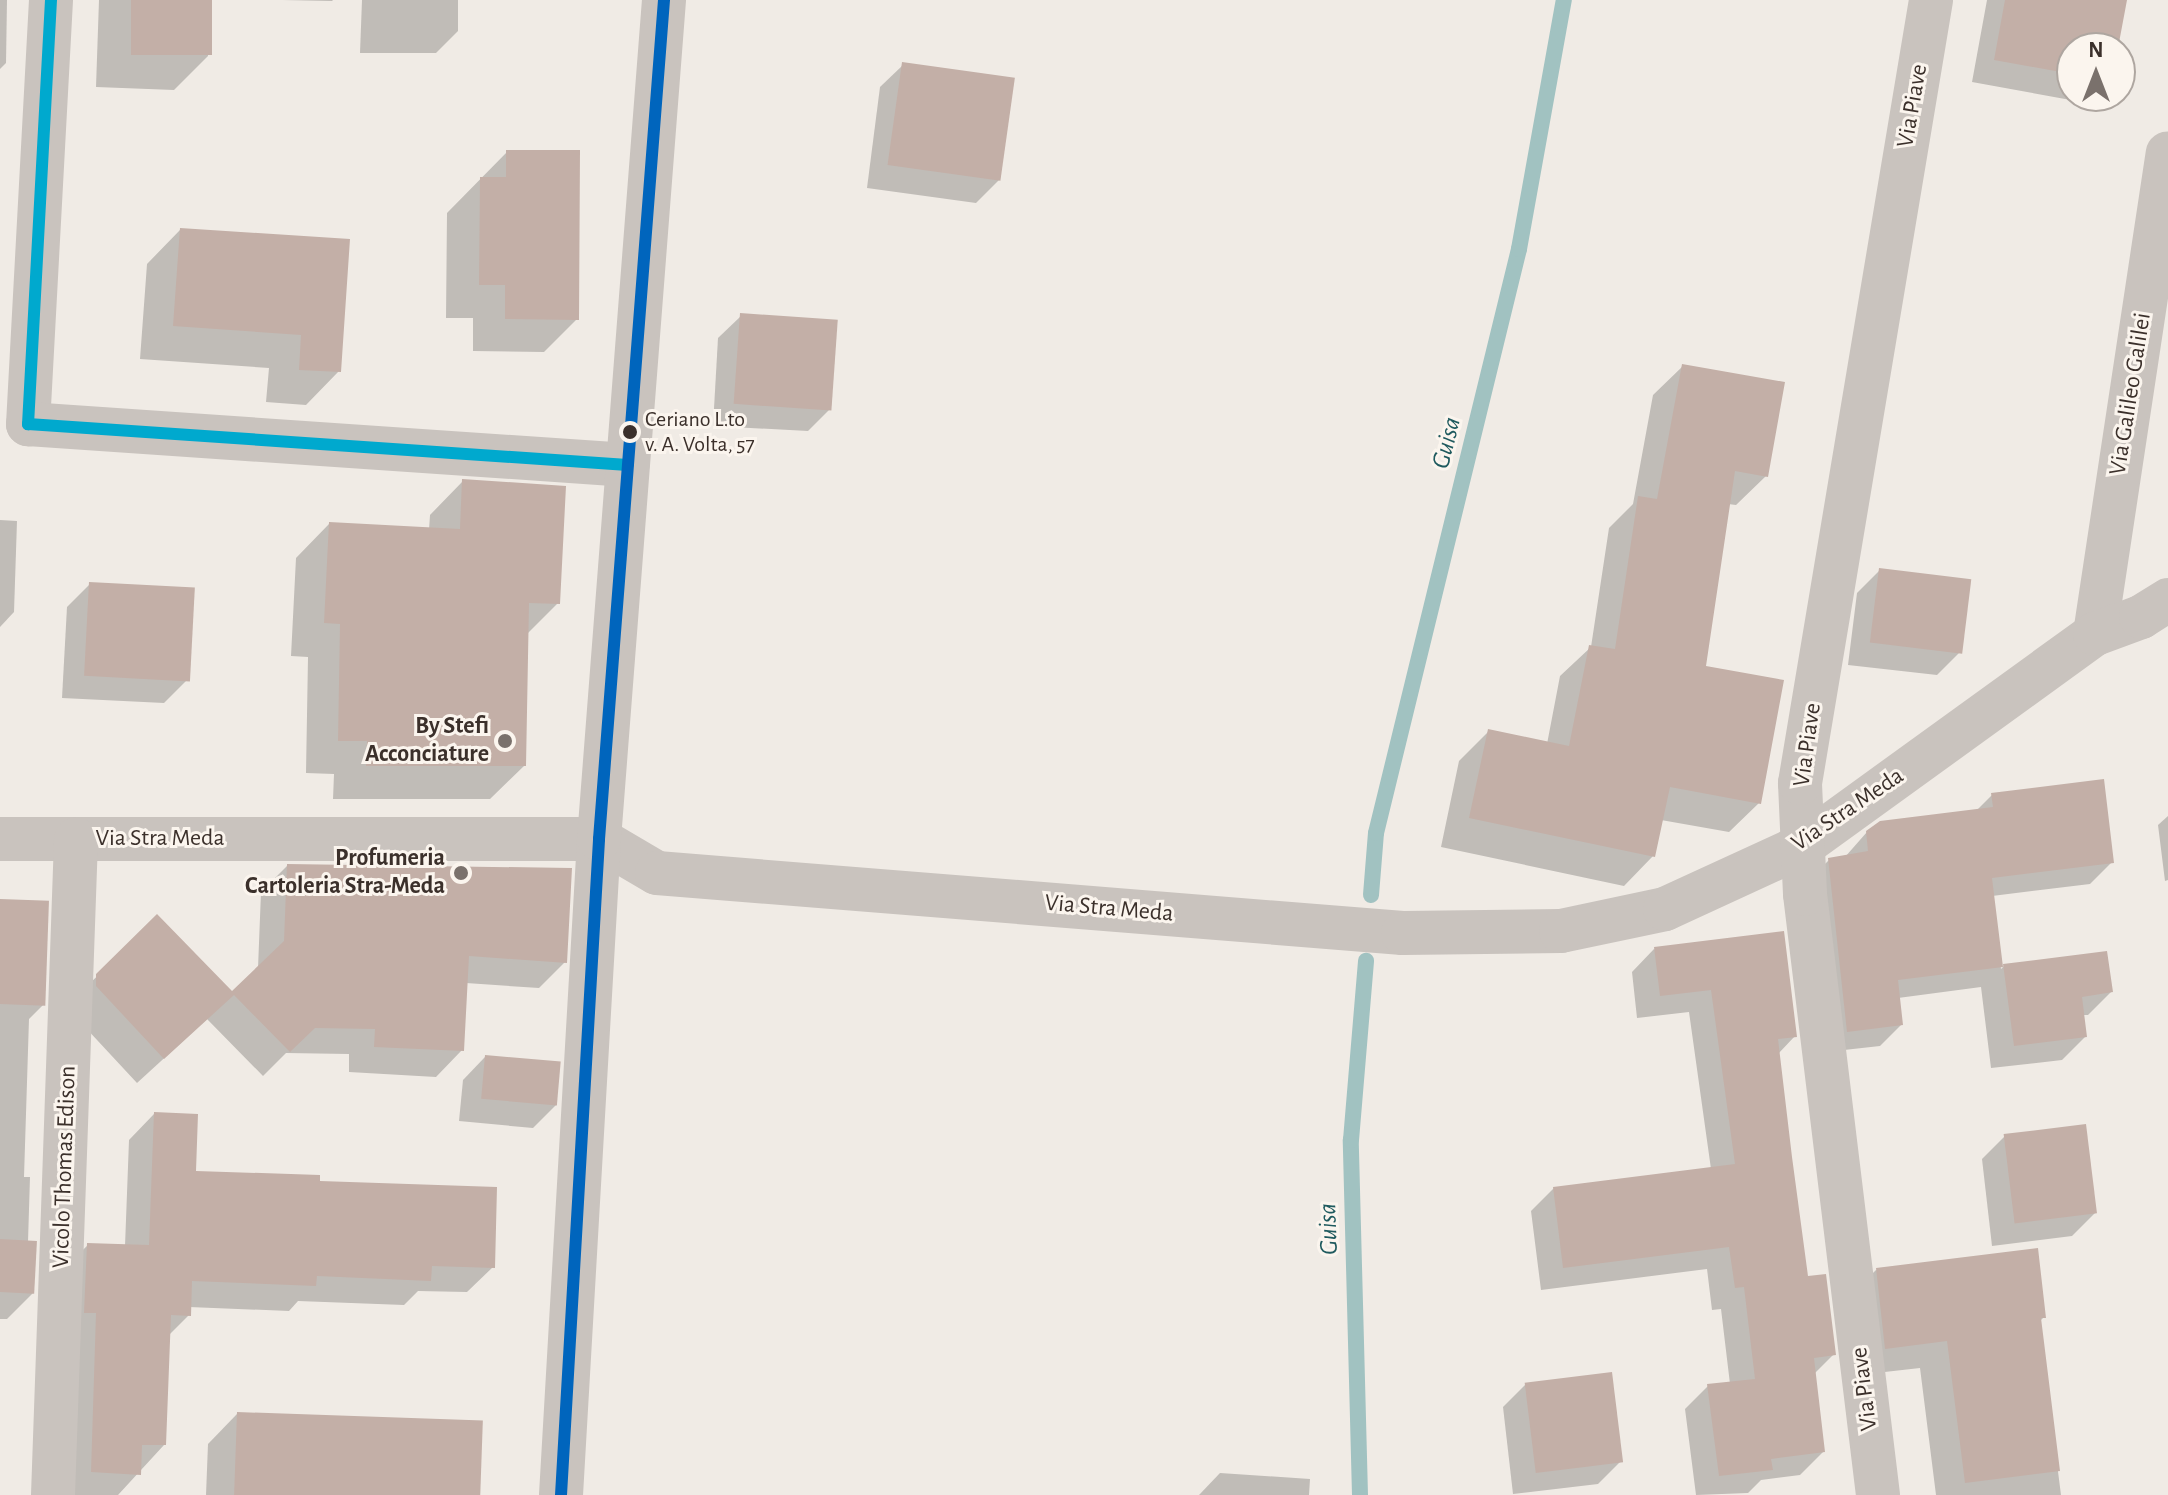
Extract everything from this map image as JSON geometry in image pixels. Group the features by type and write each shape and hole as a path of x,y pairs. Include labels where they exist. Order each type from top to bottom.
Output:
{"street":[{"path":"51,0 28,424 628,465"},
{"path":"561,1495 599,839 664,0"},
{"name":"Via Piave","path":"1878,1495 1802,846 1800,783 1931,0"},
{"name":"Via Galileo Galilei","path":"2095,634 2168,154"},
{"name":"Via Stra Meda","path":"0,839 599,839 657,873 1403,933 1561,931 1665,909 1802,846 2095,634 2159,617"},
{"name":"Vicolo Thomas Edison","path":"53,1495 76,839"}],"building":[{"path":"131,0 212,0 212,55 131,55"},
{"path":"2005,0 2127,0 2121,32 2056,32 2056,71 1994,60"},
{"path":"902,62 1015,78 1000,181 888,165"},
{"path":"506,150 580,150 579,320 505,319 505,285 479,285 480,177 506,177"},
{"path":"180,228 350,239 341,372 299,370 301,335 173,326"},
{"path":"740,313 838,320 831,411 734,404"},
{"path":"1682,364 1785,382 1768,477 1735,471 1706,666 1784,680 1761,804 1670,787 1655,857 1469,818 1488,729 1569,746 1589,645 1615,649 1638,496 1657,499"},
{"path":"462,479 566,486 560,604 529,603 526,766 366,766 367,741 338,741 340,624 324,623 329,522 460,529"},
{"path":"1879,568 1971,579 1962,654 1870,642"},
{"path":"89,582 195,588 190,681 84,676"},
{"path":"2104,779 2114,863 1992,878 2003,967 1898,980 1903,1025 1847,1032 1828,858 1868,851 1866,831 1880,821 1993,807 1991,793"},
{"path":"287,864 572,868 567,963 469,956 464,1051 374,1047 375,1029 315,1028 290,1052 234,995 164,1059 96,986 96,974 157,914 232,991 284,941"},
{"path":"0,899 49,901 45,1006 0,1004"},
{"path":"1784,931 1797,1037 1778,1039 1792,1157 1808,1276 1826,1274 1836,1355 1814,1358 1825,1452 1771,1459 1773,1470 1719,1476 1707,1384 1755,1379 1744,1287 1735,1288 1729,1247 1563,1268 1553,1187 1735,1164 1711,990 1660,996 1654,947"},
{"path":"2107,951 2113,992 2082,997 2087,1037 2014,1046 2003,964"},
{"path":"485,1055 561,1062 557,1105 481,1099"},
{"path":"154,1112 198,1114 196,1171 320,1175 320,1181 497,1187 495,1268 432,1266 431,1281 317,1276 316,1286 192,1281 191,1316 171,1315 166,1445 142,1445 141,1475 91,1472 96,1313 84,1313 87,1243 149,1245"},
{"path":"2086,1124 2097,1213 2015,1223 2004,1134"},
{"path":"0,1239 37,1241 34,1294 0,1292"},
{"path":"2038,1248 2046,1318 2041,1318 2060,1471 1965,1483 1947,1341 1885,1349 1876,1268"},
{"path":"1612,1372 1623,1462 1536,1473 1525,1383"},
{"path":"237,1412 483,1421 480,1495 234,1495"}],"waterway":[{"name":"Guisa","path":"1371,895 1376,833 1519,249 1564,0"},
{"name":"Guisa","path":"1360,1495 1351,1140 1366,961"}],"transit line":[{"path":"51,0 28,424 628,465"},
{"path":"561,1495 599,839 664,0"}],"place":[{"name":"Ceriano L.to v. A. Volta, 57","path":"630,432"},
{"name":"By Stefi Acconciature","path":"505,741"},
{"name":"Profumeria Cartoleria Stra-Meda","path":"461,873"}]}
